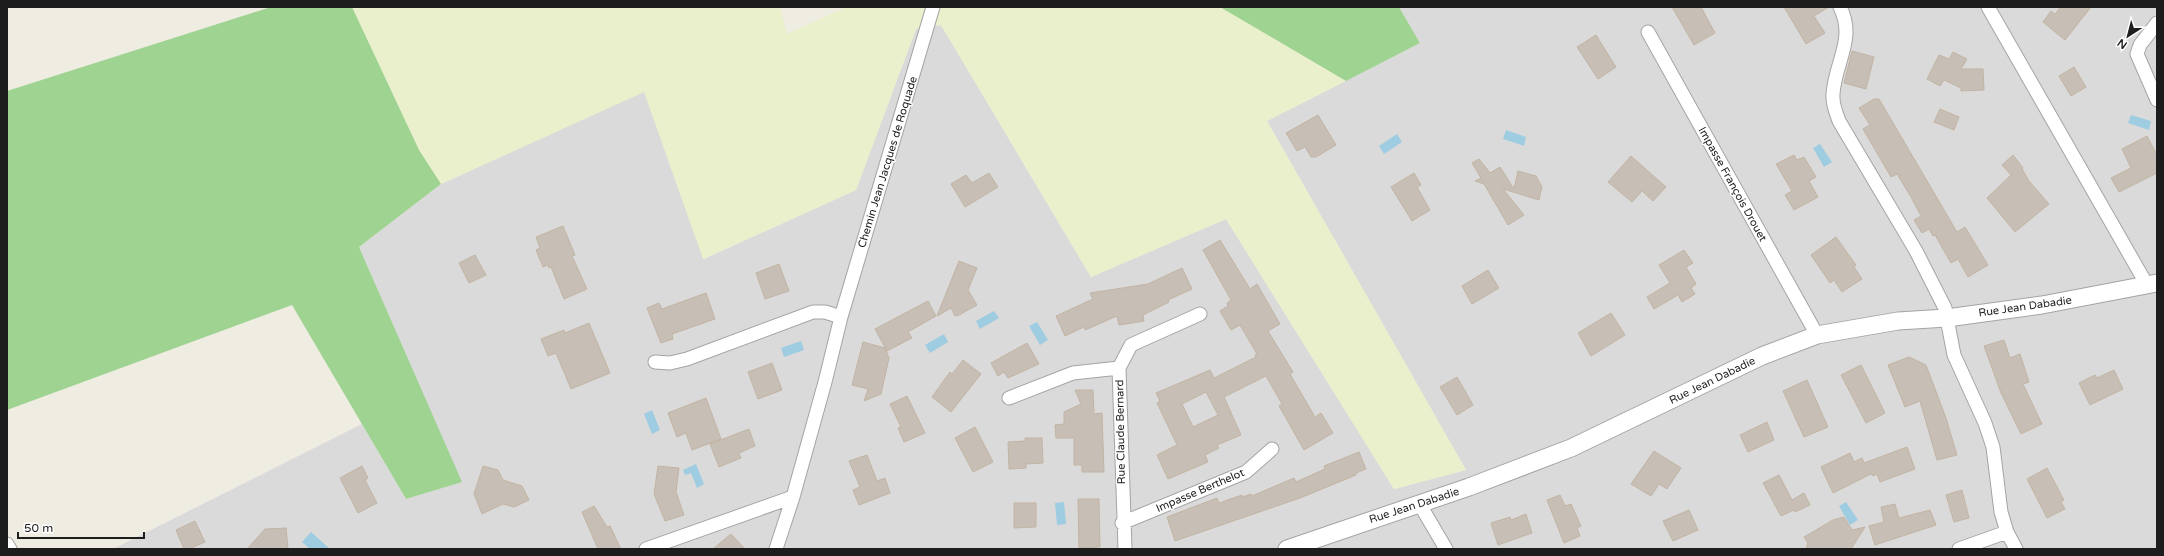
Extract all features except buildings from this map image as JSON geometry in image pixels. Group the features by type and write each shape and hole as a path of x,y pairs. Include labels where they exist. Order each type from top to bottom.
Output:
{"street":[{"name":"Chemin Jean Jacques de Roquade","path":"776,549 793,497 826,382 841,317 934,7"},
{"path":"1840,7 1847,28 1833,94 1834,107 1838,121 1916,251 1945,308 1954,354 1985,423 1993,447 2002,512 2007,532 2016,549"},
{"path":"1988,7 2152,284"},
{"path":"2157,23 2140,45 2137,54 2157,100"},
{"name":"Impasse François Drouet","path":"1648,32 1817,335"},
{"name":"Rue Jean Dabadie","path":"1287,549 1469,487 1571,448 1762,356 1817,335 1898,322 1947,318 2042,305 2152,284"},
{"path":"655,362 670,363 687,359 813,312 825,312 841,317"},
{"name":"Rue Claude Bernard","path":"1125,549 1122,523 1119,368 1131,345 1200,314"},
{"path":"1009,398 1072,373 1119,368"},
{"name":"Impasse Berthelot","path":"1122,523 1246,472 1272,449"},
{"path":"646,549 793,497"},
{"path":"1419,503 1446,549"},
{"path":"1959,549 2007,532"},
{"path":"7,544 10,549"}],"shaded area":[{"path":"1399,7 2157,7 2157,549 113,549 362,424 406,499 461,482 359,247 441,184 644,91 704,259 856,190 916,29 941,25 1091,277 1226,219 1394,489 1466,470 1267,121 1420,43"}],"green space":[{"path":"271,7 352,7 419,150 441,184 359,247 462,482 406,499 292,305 7,410 7,91"},
{"path":"352,7 780,7 787,34 846,7 1220,7 1346,81 1267,121 1466,470 1394,489 1226,219 1091,277 941,25 916,29 856,190 703,259 644,92 441,184 419,150"},
{"path":"1220,7 1399,7 1420,43 1346,81"}],"water":[{"path":"2131,115 2151,121 2149,130 2128,123"},
{"path":"1506,130 1526,137 1524,146 1503,139"},
{"path":"1397,134 1402,142 1384,154 1379,146"},
{"path":"1820,144 1832,162 1824,167 1813,148"},
{"path":"994,311 999,318 980,329 976,321"},
{"path":"1037,322 1048,340 1040,345 1029,326"},
{"path":"944,334 948,342 930,353 925,345"},
{"path":"801,341 804,350 784,357 781,348"},
{"path":"652,410 660,430 652,434 644,414"},
{"path":"696,464 704,484 697,488 691,473 685,475 683,470"},
{"path":"1064,502 1066,524 1057,525 1055,503"},
{"path":"1846,502 1858,520 1850,525 1839,506"},
{"path":"311,532 330,549 310,549 302,542"}]}
